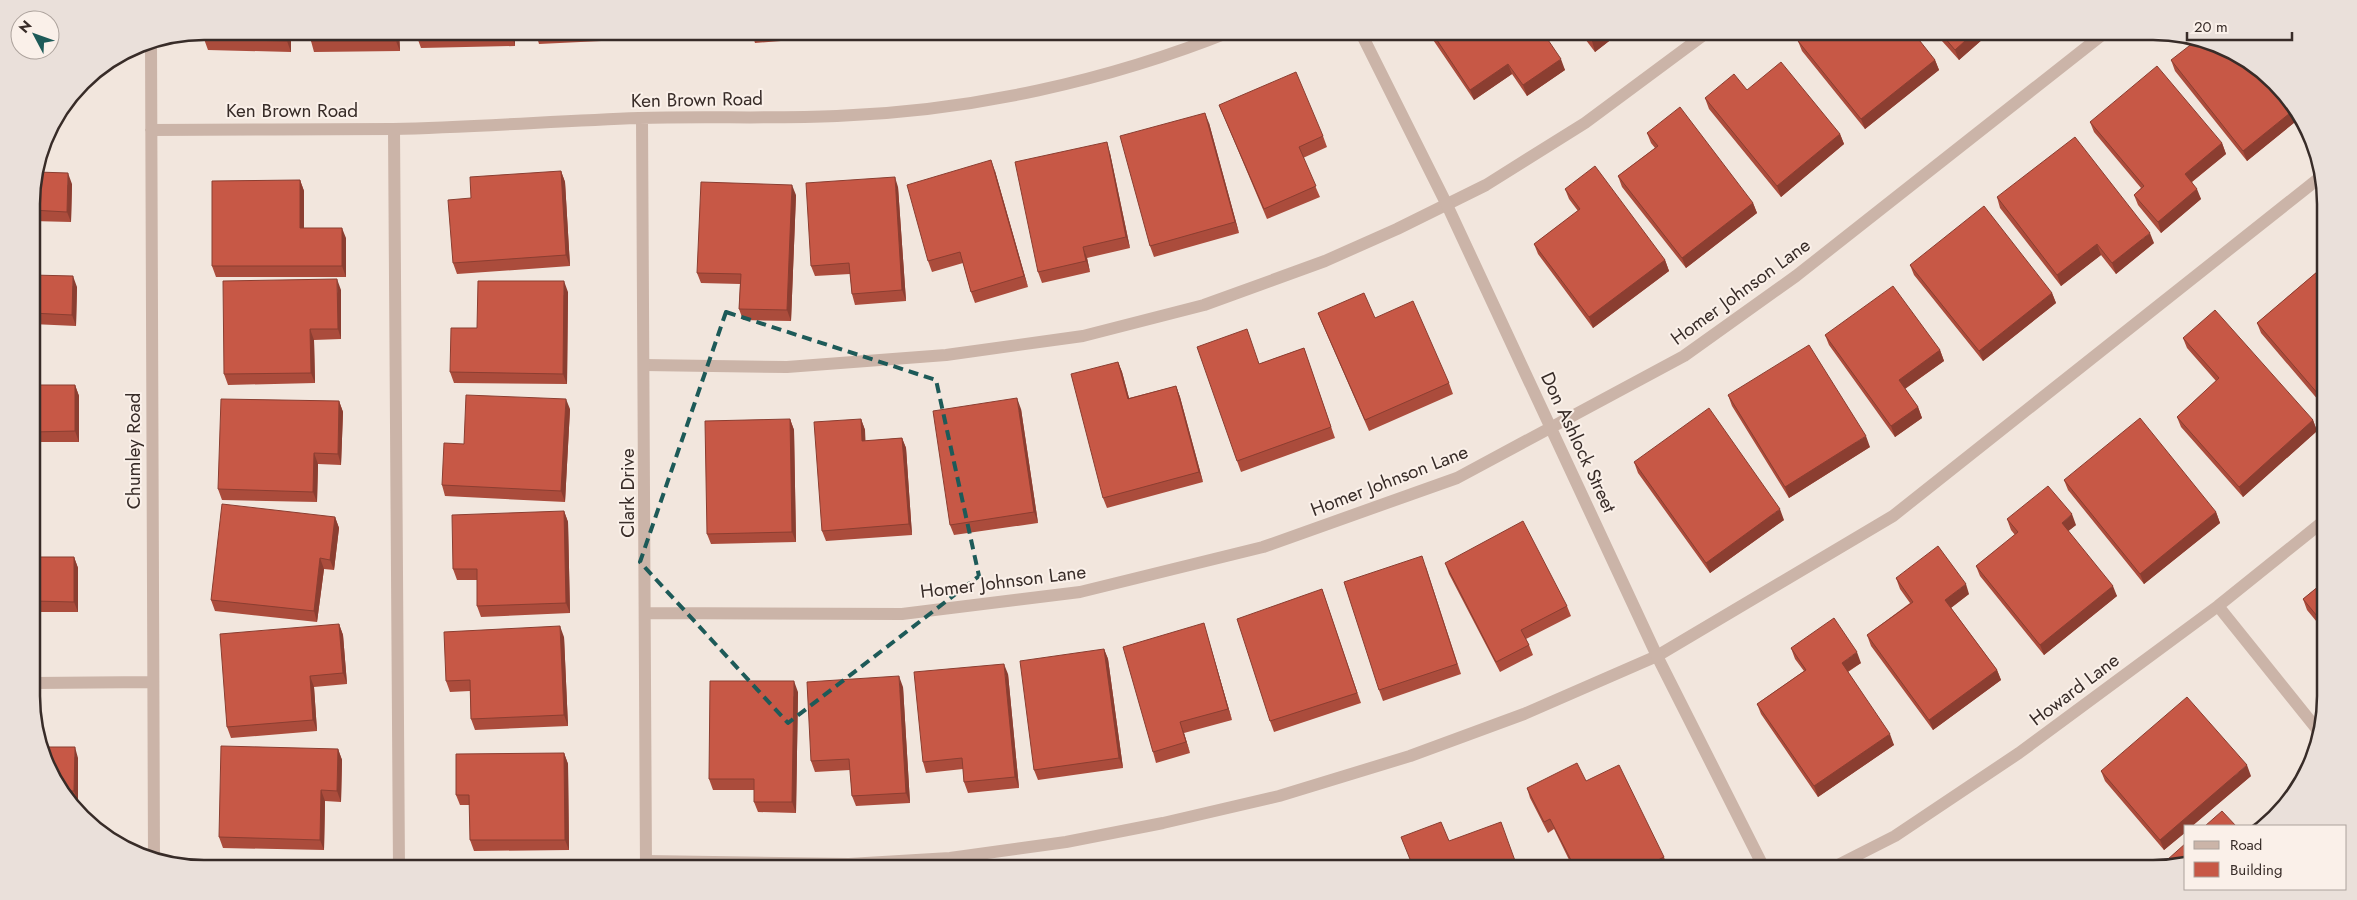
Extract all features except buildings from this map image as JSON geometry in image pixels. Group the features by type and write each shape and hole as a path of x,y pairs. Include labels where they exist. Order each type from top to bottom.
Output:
{"street":[{"name":"Ken Brown Road","path":"151,130 394,129 642,118 838,116 928,110 1031,91 1120,69 1191,48 1210,40"},
{"name":"Don Ashlock Street","path":"1364,40 1447,205 1658,656 1760,860"},
{"path":"644,365 787,367 876,362 946,355 1083,336 1204,304 1325,261 1486,185 1584,123 1697,40"},
{"name":"Homer Johnson Lane","path":"646,614 902,614 1080,592 1262,547 1457,478 1684,356 1796,276 2096,40"},
{"name":"Chumley Road","path":"151,49 154,852"},
{"name":"Clark Drive","path":"642,118 646,860"},
{"path":"394,129 399,860"},
{"path":"916,860 950,858 1066,842 1163,823 1279,796 1410,756 1524,714 1658,656 1893,516 2316,181"},
{"name":"Howard Lane","path":"1848,860 1895,836 2019,753 2218,606 2317,526"},
{"path":"2218,606 2314,726"},
{"path":"40,683 153,682"}],"highlighted area":[{"path":"726,312 936,380 979,576 788,723 640,562"}]}
